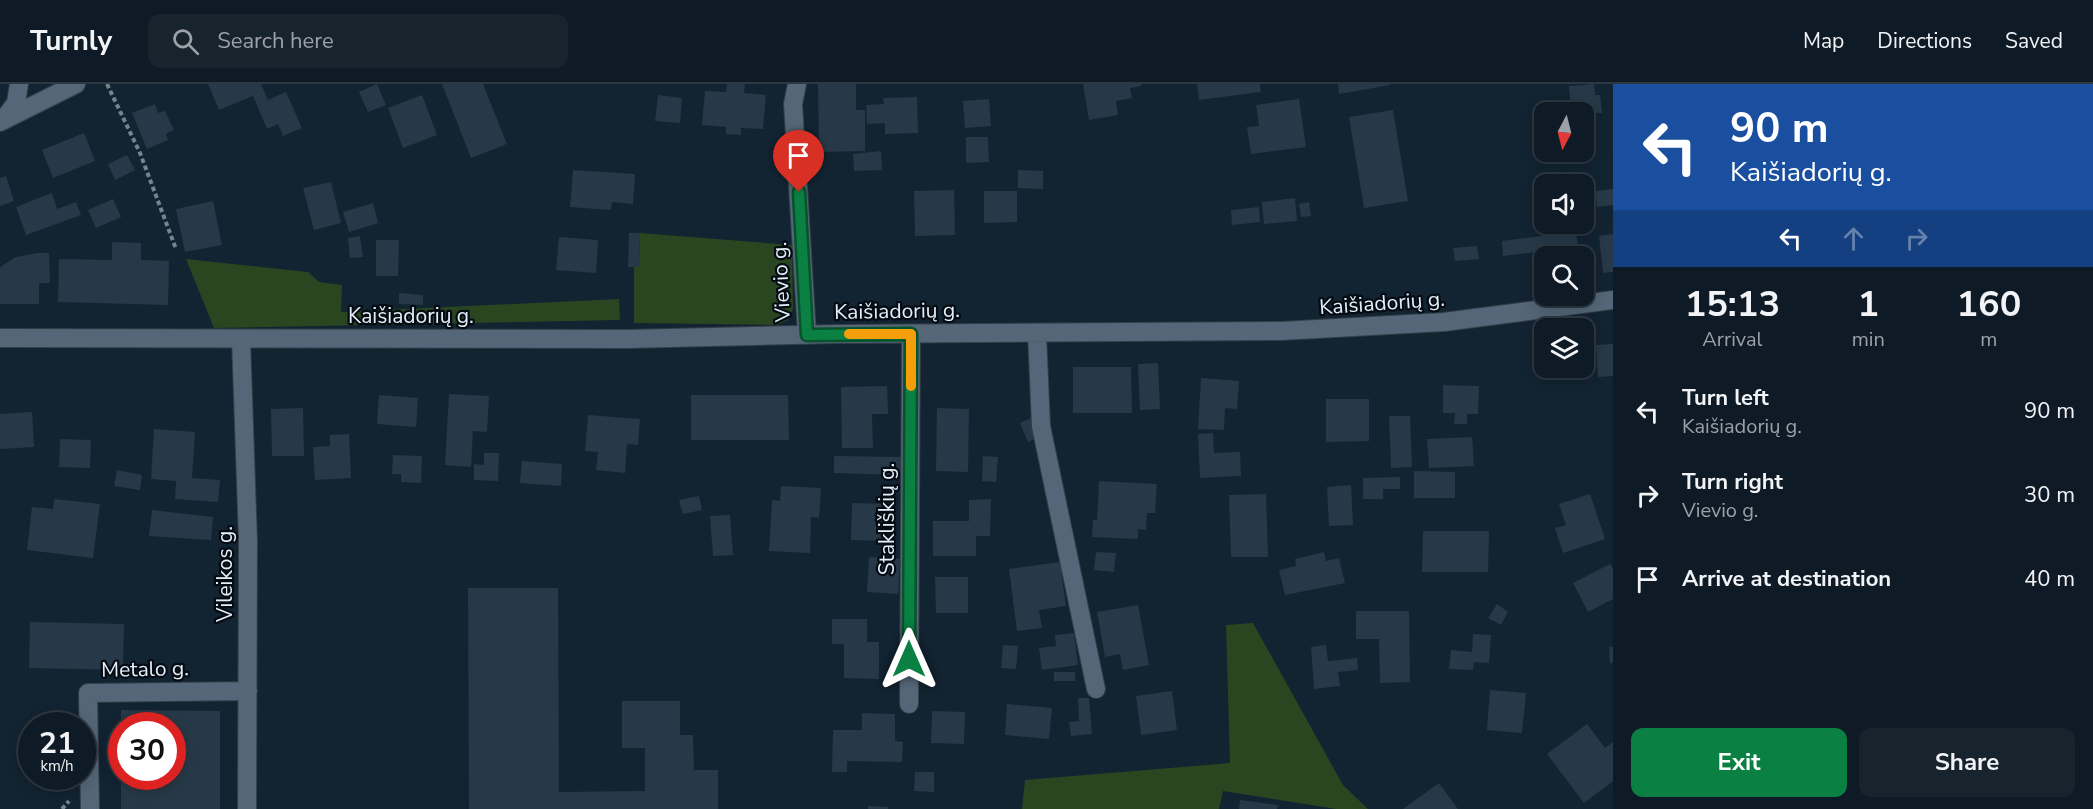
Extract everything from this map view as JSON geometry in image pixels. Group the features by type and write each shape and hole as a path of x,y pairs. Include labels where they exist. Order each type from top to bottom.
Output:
{"street":[{"path":"0,122 16,103 19,84"},
{"path":"0,122 76,84"},
{"name":"Vievio g.","path":"797,84 794,104 807,335"},
{"name":"Kaišiadorių g.","path":"0,338 628,339 807,335 1281,331 1444,322 1613,300"},
{"path":"1037,333 1041,426 1096,689"},
{"name":"Stakliškių g.","path":"909,704 911,334"},
{"name":"Vileikos g.","path":"241,339 249,541 247,809"},
{"name":"Metalo g.","path":"90,809 88,693 248,691"}],"path":[{"path":"107,84 140,153 176,249"}],"green space":[{"path":"640,233 792,245 793,309 788,320 777,325 634,323 634,267 639,266"},
{"path":"186,259 308,272 319,282 342,285 341,312 619,299 620,320 214,328"},
{"path":"1253,623 1343,785 1368,809 1336,809 1223,791 1219,809 1022,809 1025,780 1230,763 1226,625"}],"building":[{"path":"208,84 261,84 268,100 286,92 302,128 283,136 278,124 267,129 253,96 219,110"},
{"path":"377,84 386,105 368,112 359,92"},
{"path":"442,84 483,84 507,144 471,158"},
{"path":"727,84 745,84 744,93 766,95 763,129 741,128 741,135 726,134 726,127 702,125 705,91 726,92"},
{"path":"818,84 856,84 856,110 865,110 865,151 819,152"},
{"path":"1083,84 1141,84 1141,86 1130,88 1132,98 1116,101 1118,115 1089,120"},
{"path":"1197,84 1260,84 1261,92 1199,100"},
{"path":"1338,84 1390,84 1390,85 1339,94"},
{"path":"1594,84 1595,95 1600,95 1602,113 1594,113 1594,102 1570,102 1569,86"},
{"path":"422,95 437,135 403,148 388,108"},
{"path":"658,95 682,98 680,123 655,121"},
{"path":"917,97 918,133 885,134 885,123 867,124 866,105 884,104 883,98"},
{"path":"989,99 991,126 965,128 963,101"},
{"path":"1299,99 1306,147 1251,154 1247,127 1259,126 1256,105"},
{"path":"155,104 158,113 165,111 174,130 166,134 168,140 147,149 132,113"},
{"path":"1393,110 1408,201 1364,208 1349,117"},
{"path":"84,133 95,161 53,178 42,150"},
{"path":"966,137 988,137 989,162 966,163"},
{"path":"881,151 882,170 854,171 853,154"},
{"path":"127,155 135,170 115,180 108,164"},
{"path":"573,170 635,174 633,204 612,202 611,210 570,207"},
{"path":"1018,170 1043,171 1043,189 1018,188"},
{"path":"6,176 14,201 0,206 0,178"},
{"path":"331,182 341,223 314,230 303,188"},
{"path":"1613,189 1613,205 1597,207 1595,191"},
{"path":"954,190 955,235 915,236 914,191"},
{"path":"984,191 1017,191 1017,222 984,223"},
{"path":"52,193 57,209 76,202 81,215 26,235 16,207"},
{"path":"1295,198 1297,221 1264,224 1262,202"},
{"path":"113,199 121,217 96,228 88,210"},
{"path":"213,201 222,245 185,252 176,209"},
{"path":"1309,202 1311,216 1301,217 1299,204"},
{"path":"373,203 378,223 349,232 343,212"},
{"path":"1259,207 1260,222 1232,225 1231,210"},
{"path":"629,233 640,233 639,267 628,267"},
{"path":"1576,234 1578,246 1534,246 1534,252 1503,256 1502,241"},
{"path":"1613,234 1613,272 1603,273 1599,236"},
{"path":"360,236 363,257 350,258 348,238"},
{"path":"559,237 598,240 596,273 556,270"},
{"path":"376,240 399,240 398,276 376,276"},
{"path":"112,242 141,243 141,260 169,261 168,305 58,302 59,259 112,260"},
{"path":"1477,246 1479,259 1455,261 1453,248"},
{"path":"49,253 50,283 39,283 39,304 0,304 0,267 16,257"},
{"path":"399,293 423,295 423,305 399,304"},
{"path":"1613,344 1613,376 1598,377 1596,345"},
{"path":"1158,363 1160,409 1140,410 1138,364"},
{"path":"1073,367 1131,367 1132,413 1073,413"},
{"path":"1201,378 1239,381 1237,409 1225,408 1224,430 1198,429"},
{"path":"1443,385 1479,386 1478,414 1467,414 1467,424 1454,424 1455,413 1443,413"},
{"path":"887,386 888,414 872,414 873,448 842,448 841,387"},
{"path":"449,394 489,396 487,432 473,431 471,467 445,465"},
{"path":"379,395 418,398 416,427 377,424"},
{"path":"691,395 788,395 789,440 691,440"},
{"path":"1326,399 1369,399 1369,441 1326,442"},
{"path":"303,408 304,456 272,456 271,409"},
{"path":"937,408 969,409 968,472 936,471"},
{"path":"32,412 34,447 0,449 0,414"},
{"path":"588,415 640,419 638,445 627,444 625,473 596,470 598,452 585,451"},
{"path":"1389,416 1410,416 1412,467 1391,468"},
{"path":"1031,418 1039,437 1028,442 1020,423"},
{"path":"154,429 195,432 192,478 220,480 218,502 175,499 176,481 151,479"},
{"path":"1213,433 1214,453 1240,452 1241,476 1200,478 1198,434"},
{"path":"349,434 351,478 315,480 313,447 330,446 330,435"},
{"path":"1472,437 1474,466 1429,468 1427,439"},
{"path":"60,439 91,440 90,468 59,467"},
{"path":"484,453 499,453 498,481 474,480 474,464 484,465"},
{"path":"393,455 422,456 421,483 401,482 401,474 392,474"},
{"path":"834,456 901,457 901,475 834,473"},
{"path":"983,456 998,457 996,482 982,481"},
{"path":"522,461 562,464 561,486 520,483"},
{"path":"117,470 142,475 140,490 114,486"},
{"path":"1414,471 1455,472 1455,498 1414,498"},
{"path":"1400,477 1400,489 1383,489 1383,499 1363,499 1363,478"},
{"path":"1099,481 1157,484 1155,513 1147,513 1146,530 1138,529 1138,539 1092,537 1093,520 1097,520"},
{"path":"1351,485 1353,525 1329,526 1327,487"},
{"path":"781,486 821,488 819,518 811,517 810,553 769,551 772,500 780,501"},
{"path":"1266,494 1268,557 1231,557 1229,495"},
{"path":"1590,494 1605,539 1563,553 1555,528 1566,525 1559,504"},
{"path":"699,496 702,510 683,514 679,500"},
{"path":"54,499 100,504 93,558 27,550 32,507 53,509"},
{"path":"991,499 990,536 976,536 976,556 933,556 933,521 969,521 969,500"},
{"path":"852,503 886,504 885,541 851,540"},
{"path":"152,510 213,517 211,540 149,536"},
{"path":"730,515 733,555 713,556 710,516"},
{"path":"1423,531 1489,531 1488,572 1422,572"},
{"path":"1096,552 1116,553 1114,572 1094,570"},
{"path":"1324,552 1326,561 1339,558 1345,583 1285,595 1279,570 1296,566 1295,559"},
{"path":"869,557 900,559 898,594 867,592"},
{"path":"1060,562 1066,606 1039,610 1042,628 1017,631 1009,569"},
{"path":"1610,564 1613,569 1613,599 1588,612 1573,583"},
{"path":"935,577 968,577 968,613 936,613"},
{"path":"468,588 558,588 559,792 645,791 645,748 622,748 622,701 680,701 680,735 693,735 694,770 718,770 718,809 469,809"},
{"path":"1497,604 1508,612 1501,625 1488,618"},
{"path":"1138,605 1149,665 1123,670 1120,654 1105,657 1097,612"},
{"path":"1356,611 1409,611 1410,682 1380,683 1379,639 1356,639"},
{"path":"832,619 867,619 867,642 879,642 879,679 844,678 844,644 832,644"},
{"path":"30,622 124,624 123,670 29,668"},
{"path":"1074,633 1078,665 1042,670 1039,648 1056,646 1055,635"},
{"path":"1473,634 1491,635 1489,663 1474,662 1473,670 1449,669 1451,650 1472,652"},
{"path":"1003,645 1018,646 1016,669 1001,668"},
{"path":"1326,645 1328,661 1357,658 1358,670 1338,672 1340,686 1314,689 1311,647"},
{"path":"1609,647 1613,647 1613,662 1610,663"},
{"path":"1054,672 1075,672 1075,681 1054,681"},
{"path":"1490,690 1526,693 1522,733 1487,730"},
{"path":"1172,691 1177,730 1141,735 1136,696"},
{"path":"1078,698 1089,698 1092,734 1071,736 1069,722 1079,721"},
{"path":"1007,704 1052,708 1049,739 1005,735"},
{"path":"121,710 220,711 220,809 121,809 121,790 186,790 186,712 121,712"},
{"path":"932,711 965,712 964,744 931,743"},
{"path":"862,713 895,714 895,741 903,742 902,762 847,761 847,772 832,772 833,730 862,730"},
{"path":"1587,724 1605,748 1613,742 1613,781 1584,803 1547,754"},
{"path":"915,772 934,772 934,792 914,791"},
{"path":"1439,783 1458,809 1403,809"},
{"path":"1240,800 1278,805 1277,809 1239,809"},
{"path":"868,806 888,807 888,809 868,809"}],"slow traffic":[{"path":"849,334 911,334 911,386"}],"route":[{"path":"799,192 807,335 911,334 909,659"}]}
